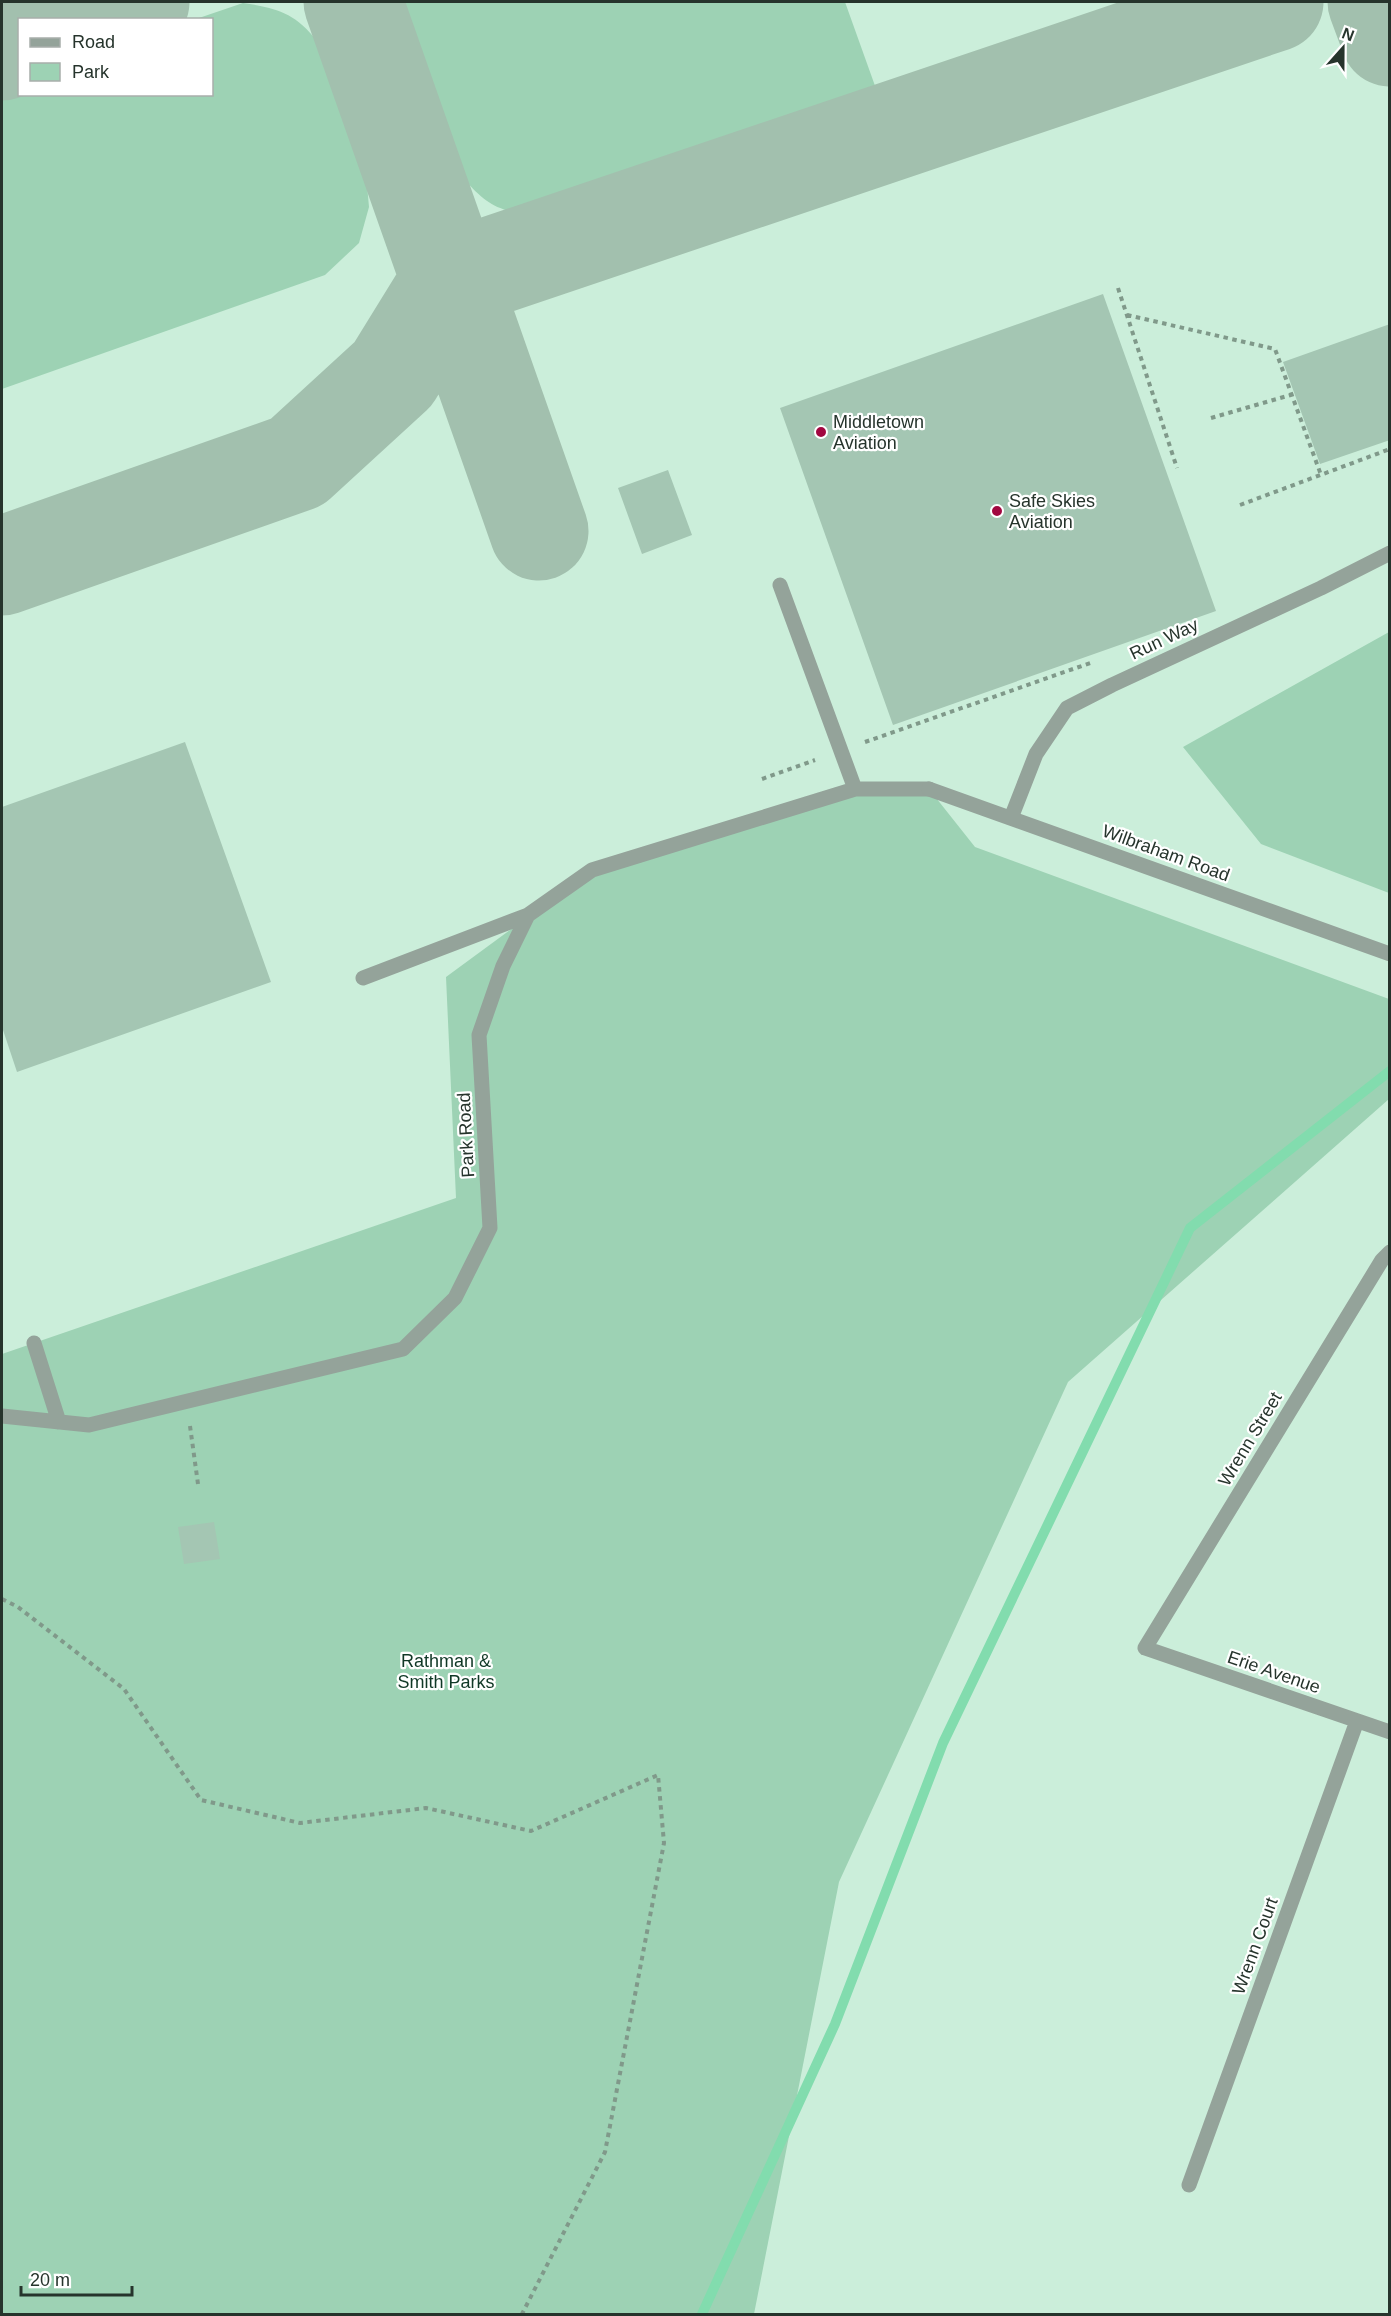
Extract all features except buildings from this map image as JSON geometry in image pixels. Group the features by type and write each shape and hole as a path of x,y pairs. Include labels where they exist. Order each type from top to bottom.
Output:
{"street":[{"name":"Run Way","path":"1011,818 1036,754 1067,708 1321,588 1389,553"},
{"path":"780,585 855,789"},
{"name":"Park Road","path":"2,1416 89,1425 402,1349 455,1298 490,1228 479,1035 503,966 528,915 592,870 855,789 929,789"},
{"name":"Wilbraham Road","path":"929,789 1389,954"},
{"path":"363,978 528,915"},
{"name":"Wrenn Street","path":"1145,1648 1389,1252"},
{"path":"34,1343 59,1422"},
{"name":"Erie Avenue","path":"1145,1648 1389,1732"},
{"name":"Wrenn Court","path":"1189,2185 1357,1721"}],"path":[{"path":"1118,288 1177,468"},
{"path":"1127,315 1275,349 1321,475"},
{"path":"1210,418 1293,394"},
{"path":"1240,505 1389,449"},
{"path":"762,779 1098,660"},
{"path":"186,1401 198,1484"},
{"path":"2,1599 18,1607 124,1689 201,1800 300,1823 426,1808 531,1831 658,1775 664,1843 605,2152 522,2314"}],"green space":[{"path":"402,2 845,2 879,97 535,215 512,211 494,206 463,178 401,8"},
{"path":"243,3 266,7 293,18 317,41 366,174 369,207 359,243 325,275 2,389 2,89 18,82 18,96 213,96 213,18 199,18"},
{"path":"1389,632 1389,893 1261,844 1183,747"},
{"name":"Rathman & Smith Parks","path":"855,789 929,789 975,847 1389,999 1389,1099 1068,1382 839,1882 754,2314 2,2314 2,1354 456,1198 446,977 592,870"}],"waterway":[{"path":"702,2314 835,2024 943,1743 1190,1228 1390,1071"}],"taxiway":[{"path":"96,18 140,2"},
{"path":"353,2 539,531"},
{"path":"2,566 297,462 393,374 451,280 1274,2"},
{"path":"1377,2 1390,37"},
{"path":"2,51 18,46"}],"place":[{"name":"Middletown Aviation","path":"821,432"},
{"name":"Safe Skies Aviation","path":"997,511"}]}
